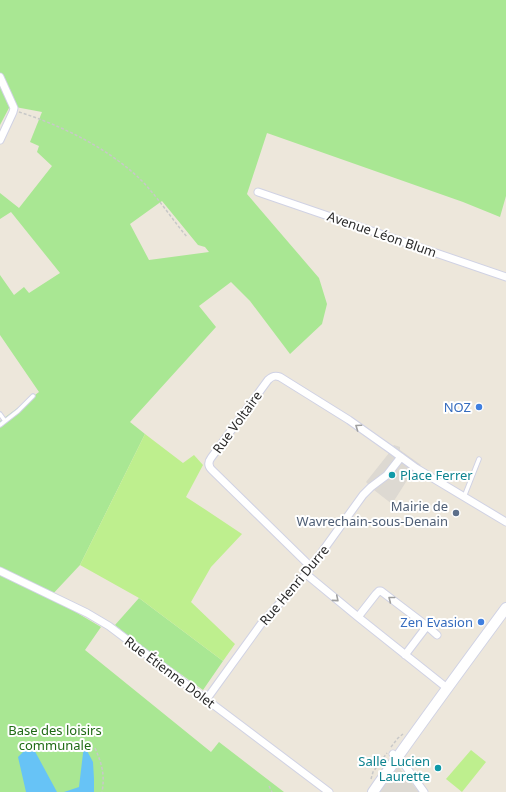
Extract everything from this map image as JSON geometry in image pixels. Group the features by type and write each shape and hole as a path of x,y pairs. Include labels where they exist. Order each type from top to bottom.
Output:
{"main road":[{"path":"373,792 410,733 427,715 506,608"},
{"path":"367,792 395,756"}],"street":[{"path":"0,77 14,105 14,110 0,140"},
{"name":"Avenue Léon Blum","path":"258,192 506,277"},
{"name":"Rue Voltaire","path":"311,567 209,466 211,458 272,376 280,377 349,420 416,468 506,522"},
{"name":"Rue Henri Durre","path":"206,700 261,624 306,574 366,492 388,475 401,457"},
{"name":"Rue Étienne Dolet","path":"0,571 104,623 329,792"},
{"path":"306,574 447,688"},
{"path":"358,617 376,594 381,591 437,635"},
{"path":"405,655 427,626"},
{"path":"395,756 404,764 424,792"}],"lane":[{"path":"0,425 18,411 32,396"},
{"path":"0,414 5,421"},
{"path":"464,497 479,459"}],"path":[{"path":"14,110 42,120 83,139 117,160 139,178 187,237"},
{"path":"95,748 102,765 102,792"},
{"path":"269,786 272,792"}],"green space":[{"name":"Base des loisirs communale","path":"0,0 506,0 506,196 500,217 463,202 267,133 247,194 319,278 327,304 322,324 290,354 250,301 231,282 199,306 216,327 130,422 145,434 80,565 50,597 101,627 85,650 211,752 219,742 284,792 0,792 0,421 39,392 0,335 0,275 14,295 24,287 29,293 60,273 11,212 0,219 0,193 19,208 52,166 37,152 39,146 30,142 42,112 10,106 0,125","holes":["162,201 198,245 205,247 209,252 149,260 130,224"]},
{"path":"145,434 183,463 194,455 203,465 186,497 242,534 211,567 191,602 235,644 223,661 139,598 80,565"},
{"path":"139,598 223,661 203,690 133,640 115,625"},
{"path":"471,750 486,762 462,792 446,779"}],"shaded area":[{"name":"Place Ferrer","path":"394,445 400,447 400,450 421,465 411,474 392,504 366,482"},
{"path":"396,764 419,792 376,792"}],"water":[{"path":"31,744 57,792 26,792 18,757"},
{"path":"84,745 93,762 94,792 64,792 79,787"}],"place":[{"name":"NOZ","path":"479,407"},
{"name":"Place Ferrer","path":"392,475"},
{"name":"Mairie de Wavrechain-sous-Denain","path":"456,513"},
{"name":"Zen Evasion","path":"481,622"},
{"name":"Salle Lucien Laurette","path":"438,768"}]}
